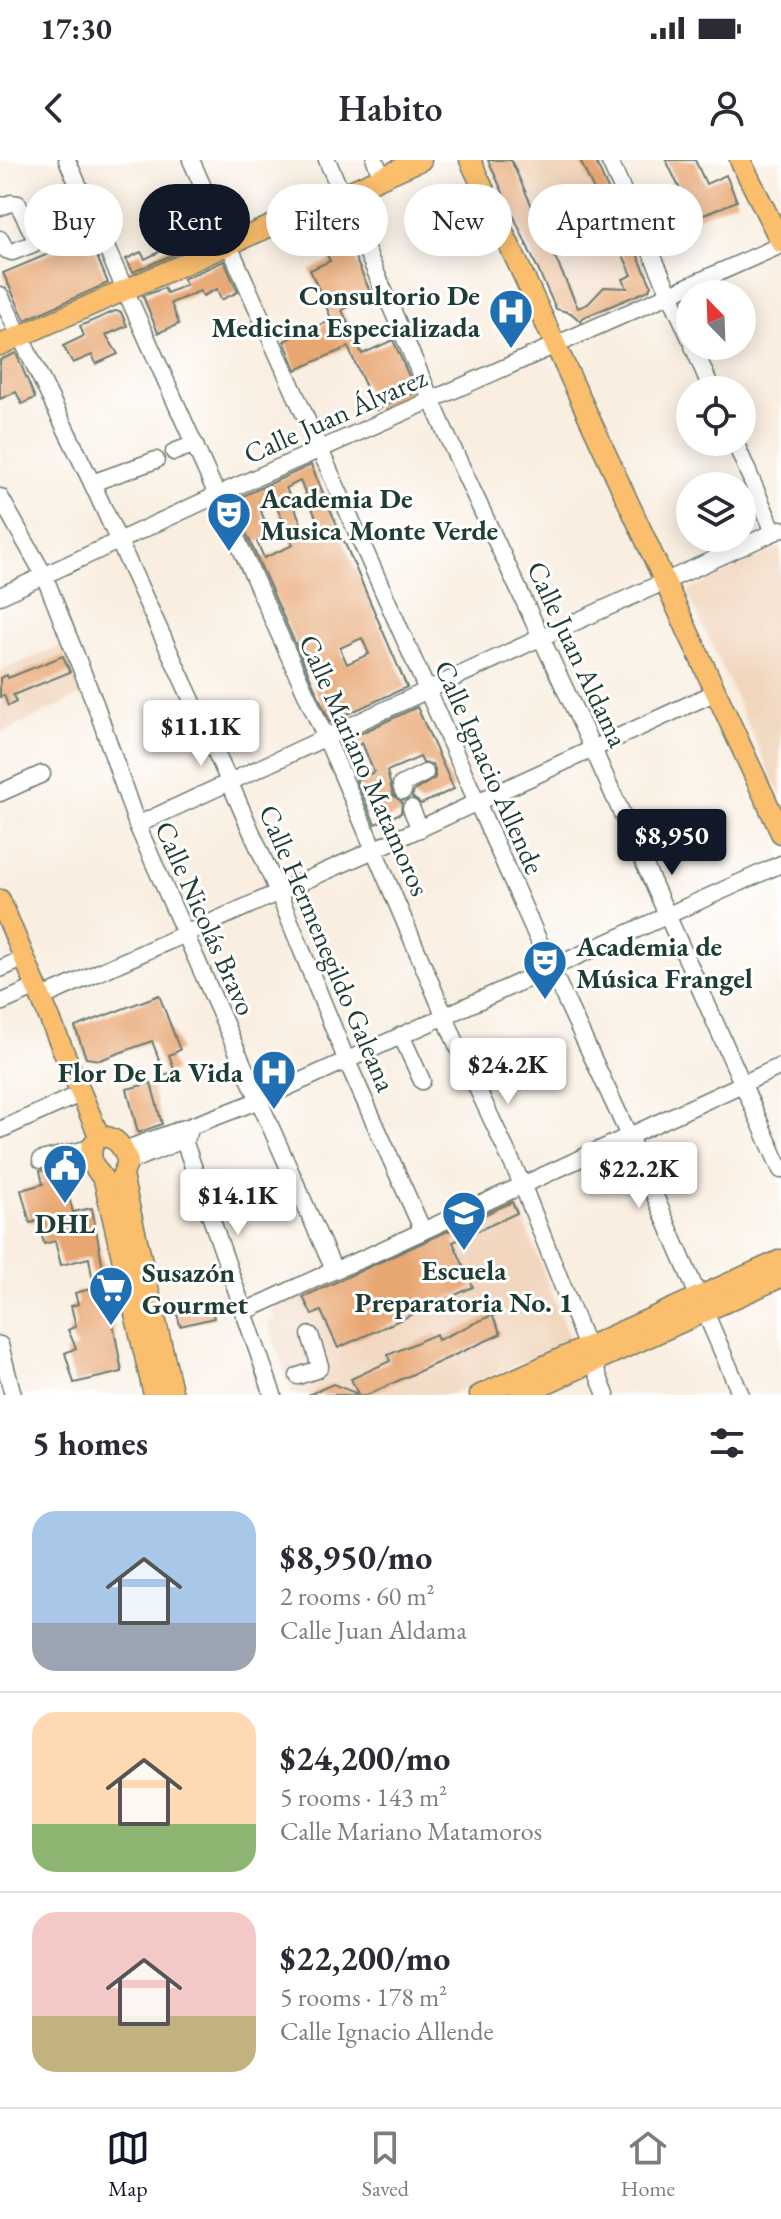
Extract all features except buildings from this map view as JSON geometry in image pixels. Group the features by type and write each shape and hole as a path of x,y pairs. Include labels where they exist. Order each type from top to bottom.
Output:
{"main road":[{"path":"360,184 384,168 421,160"},
{"path":"470,160 781,833"},
{"path":"740,160 781,243"},
{"path":"0,345 206,256"},
{"path":"0,900 82,1093 95,1142 92,1163 120,1167"},
{"path":"95,1142 116,1141 154,1395"},
{"path":"120,1167 173,1395"},
{"path":"701,1305 781,1260"},
{"path":"480,1395 590,1355 701,1305 781,1277"},
{"path":"520,1395 543,1390 590,1355"}],"street":[{"name":"Calle Mariano Matamoros","path":"67,160 375,850 444,1015 522,1184 606,1395"},
{"name":"Calle Ignacio Allende","path":"191,160 202,184"},
{"name":"Calle Juan Aldama","path":"327,160 338,184"},
{"path":"609,160 676,306"},
{"path":"0,207 15,202 18,204 35,238 33,244 12,252 6,250 0,239"},
{"name":"Calle Juan Álvarez","path":"0,596 217,495 781,243"},
{"name":"Calle Ignacio Allende","path":"236,256 427,691 629,1136 741,1395"},
{"name":"Calle Juan Aldama","path":"369,256 781,1170"},
{"name":"Calle Hermenegildo Galeana","path":"0,295 92,483 229,781 346,1059 423,1231"},
{"path":"174,452 195,444"},
{"path":"137,825 777,531 742,456"},
{"path":"92,483 156,460"},
{"name":"Calle Nicolás Bravo","path":"0,497 44,575 96,706 137,825 334,1270"},
{"path":"0,1003 39,993 185,934 716,692"},
{"path":"403,791 401,785 425,773"},
{"path":"0,793 42,774"},
{"path":"411,808 420,829"},
{"path":"120,1167 186,1132 781,864"},
{"path":"0,969 25,958"},
{"path":"401,1035 422,1081"},
{"path":"243,1312 781,1066"},
{"path":"0,1130 82,1093"},
{"path":"186,1132 196,1174 273,1395"},
{"path":"41,1160 95,1142"},
{"path":"298,1376 320,1366 310,1335"},
{"path":"0,1345 13,1395"}],"shaded area":[{"path":"488,160 595,160 606,184 528,184 528,248 512,213 512,184 499,184"},
{"path":"532,256 638,256 651,285 649,290 579,320 571,313 556,309"},
{"path":"781,547 781,797 687,591"},
{"path":"68,643 89,691 0,734 0,671"},
{"name":"Escuela Preparatoria No. 1","path":"514,1195 570,1341 449,1395 293,1395 268,1322 275,1319 271,1309"}],"place":[{"name":"Consultorio De Medicina Especializada","path":"511,350"},
{"name":"Academia De Musica Monte Verde","path":"229,553"},
{"name":"Academia de Música Frangel","path":"545,1001"},
{"name":"Flor De La Vida","path":"274,1111"},
{"name":"DHL","path":"65,1205"},
{"name":"Escuela Preparatoria No. 1","path":"464,1252"},
{"name":"Susazón Gourmet","path":"111,1327"}]}
